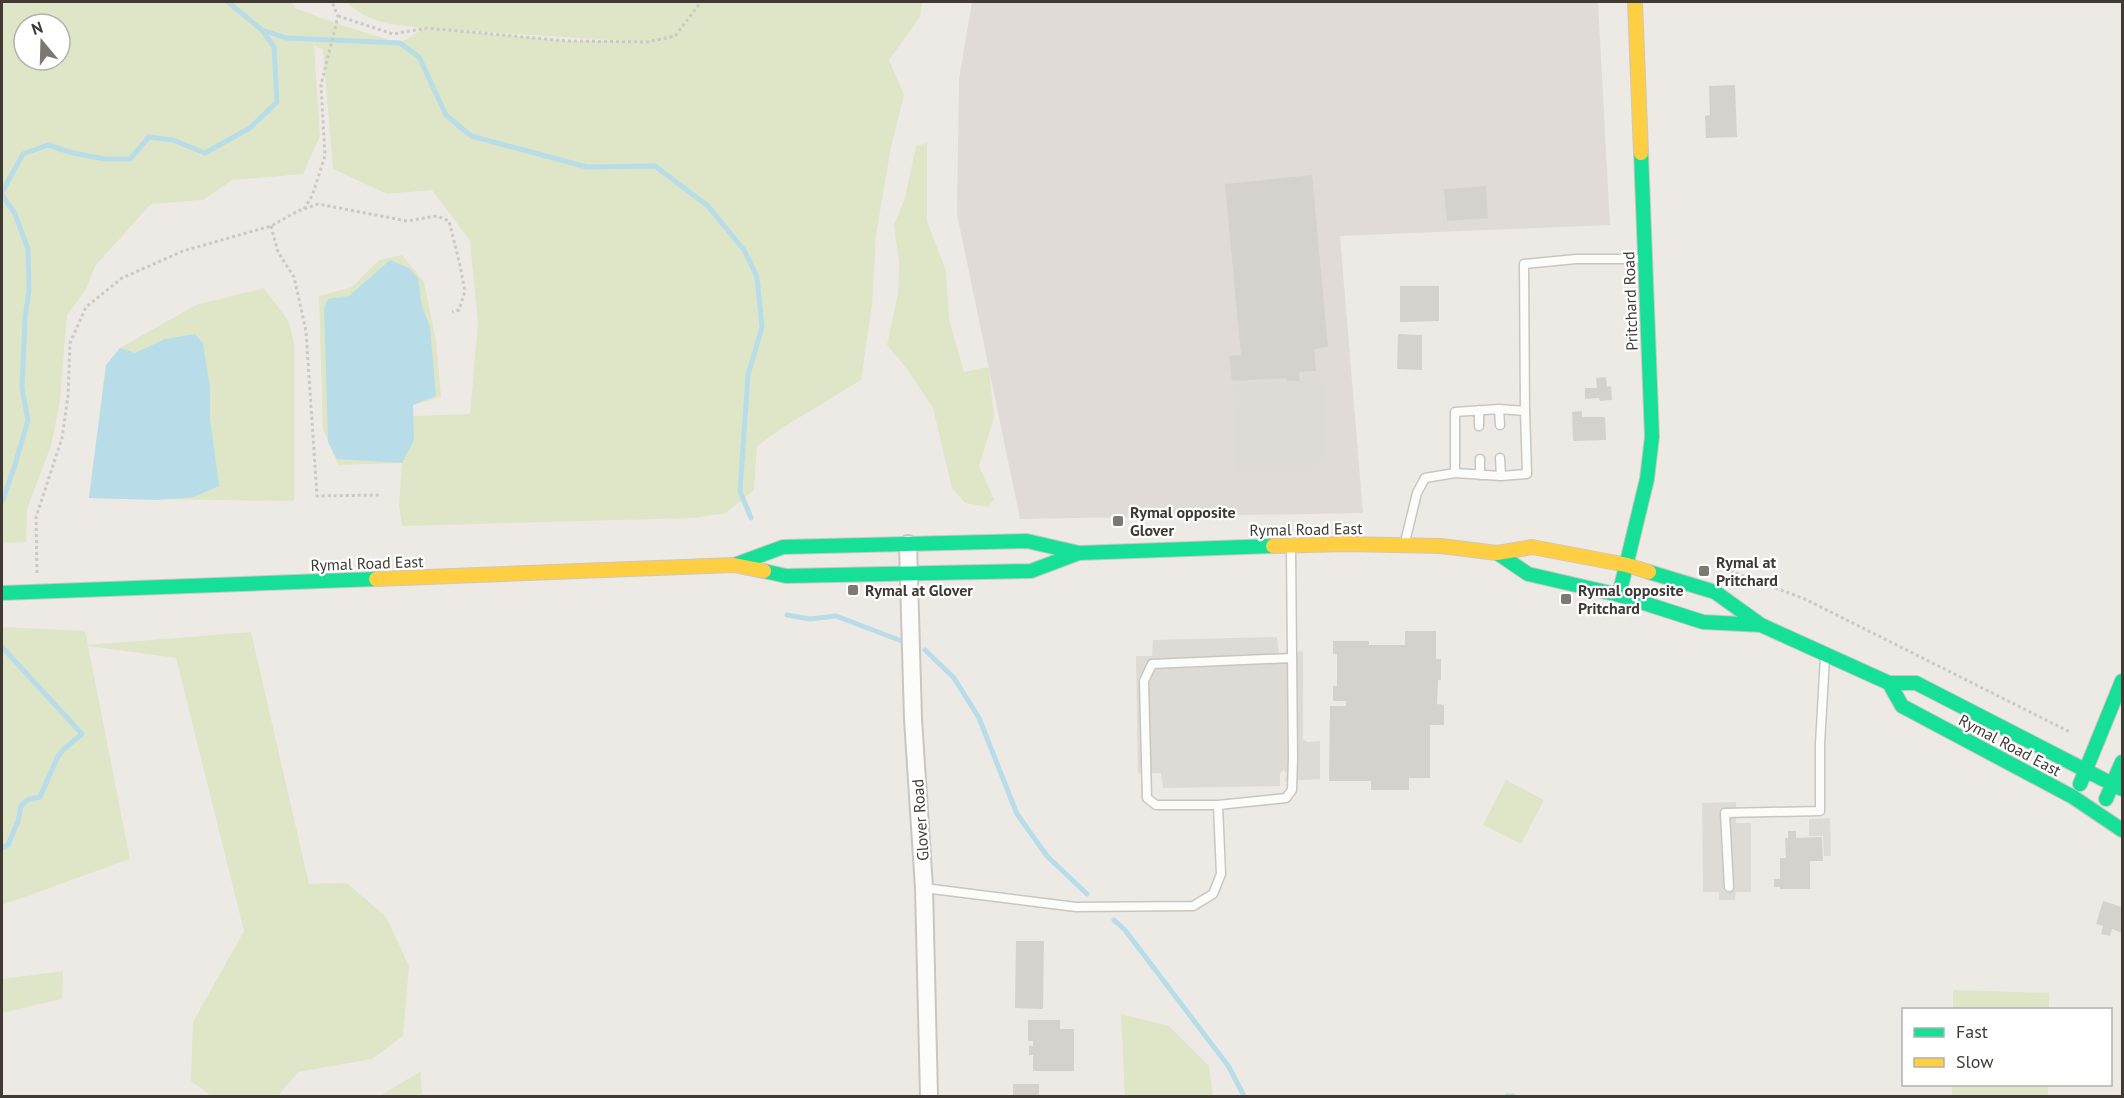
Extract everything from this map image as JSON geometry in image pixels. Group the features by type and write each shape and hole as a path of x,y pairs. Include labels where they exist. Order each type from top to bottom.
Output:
{"main road":[{"name":"Pritchard Road","path":"1619,596 1647,479 1652,437 1635,2"},
{"name":"Rymal Road East","path":"734,565 783,547 1027,541 1079,554 1291,546 1404,545 1441,546 1497,553 1532,547 1627,565 1715,591 1761,625 1889,683 1916,682 2118,786"},
{"name":"Rymal Road East","path":"1497,553 1528,574 1619,596 1703,622 1761,625"},
{"name":"Rymal Road East","path":"2,594 734,565 786,576 1031,571 1079,554"},
{"path":"2073,797 2086,771 2122,681"},
{"name":"Rymal Road East","path":"1889,683 1902,706 2073,797 2122,830"},
{"path":"2099,815 2118,786 2122,762"}],"street":[{"name":"Glover Road","path":"908,544 913,719 924,888 928,1096"}],"lane":[{"path":"1404,545 1417,493 1425,478 1455,473 1502,476 1527,474 1524,411 1524,264 1576,259 1645,259"},
{"path":"1455,473 1455,412 1499,409 1524,411"},
{"path":"1499,409 1500,425"},
{"path":"1479,410 1479,426"},
{"path":"1500,458 1502,476"},
{"path":"1480,459 1480,475"},
{"path":"1291,546 1292,658 1292,790 1286,798 1218,806 1156,805 1147,798 1144,681 1152,664 1292,658"},
{"path":"1729,887 1725,813 1820,811 1820,744 1826,654"},
{"path":"924,888 1076,907 1193,906 1213,894 1221,874 1218,806"}],"path":[{"path":"303,209 312,196 325,156 321,85 338,16 332,2"},
{"path":"338,16 393,34 427,28 567,41 647,42 675,36 699,2"},
{"path":"37,592 36,517 49,484 62,438 68,396 70,343 86,308 122,278 183,251 271,226 303,209 318,204 407,221 438,216 448,221 465,291 459,310 452,312"},
{"path":"271,226 278,252 294,277 306,331 317,496 380,495"},
{"path":"1719,567 1805,599 2070,732"}],"shaded area":[{"path":"972,2 1598,2 1610,225 1340,236 1363,513 1020,519 957,214 959,79"},
{"path":"1323,380 1327,465 1236,469 1232,384"},
{"path":"1277,637 1279,653 1303,651 1303,739 1307,742 1320,741 1320,779 1285,781 1287,774 1284,770 1280,773 1280,786 1163,788 1161,773 1138,773 1136,656 1152,656 1153,640"},
{"path":"1736,802 1736,823 1751,823 1751,892 1736,892 1735,900 1719,900 1719,892 1703,892 1702,803"},
{"path":"1830,818 1831,856 1824,856 1823,836 1809,836 1809,819"}],"green space":[{"path":"2,2 292,2 295,8 399,43 425,28 373,19 347,2 922,2 920,17 889,60 904,95 891,147 876,235 872,305 861,380 782,428 757,446 754,490 726,513 693,518 402,526 399,504 402,463 338,465 323,429 319,296 352,287 379,260 402,255 424,282 436,340 441,397 413,405 413,416 470,414 478,323 470,241 432,190 387,194 333,169 323,50 314,45 320,136 303,174 232,180 203,200 151,204 95,266 85,291 67,315 60,401 51,446 27,509 26,542 2,543","holes":["438,29 629,41 567,41"]},
{"path":"927,143 927,221 946,271 949,319 964,372 989,367 994,417 979,466 994,499 988,507 965,503 952,488 933,408 907,369 887,345 898,294 899,263 894,225 905,198 916,146"},
{"path":"264,288 289,322 294,344 294,501 89,498 106,365 120,348 196,305"},
{"path":"2,627 85,631 88,645 251,632 309,884 347,883 386,917 409,966 403,1036 372,1059 298,1072 278,1096 211,1096 191,1081 193,1022 244,931 176,658 88,646 130,859 2,905"},
{"path":"1506,780 1544,800 1521,844 1483,825"},
{"path":"63,971 62,999 2,1013 2,979"},
{"path":"1953,990 2049,993 2049,1008 1953,1008"},
{"path":"1121,1014 1169,1026 1209,1066 1213,1096 1125,1096"},
{"path":"421,1071 422,1096 380,1096"},
{"path":"1952,1086 2048,1086 2048,1096 1952,1096"}],"water":[{"path":"390,260 409,268 418,278 422,306 430,327 436,396 413,405 414,440 402,463 337,459 328,442 324,309 328,299 349,296"},
{"path":"195,334 203,343 210,387 210,418 219,486 194,497 156,500 89,498 106,365 120,348 135,353 165,339"}],"building":[{"path":"1735,85 1737,137 1706,138 1705,116 1710,115 1709,86"},
{"path":"1312,175 1328,347 1314,349 1316,371 1299,372 1300,381 1287,381 1286,378 1232,381 1229,356 1241,355 1225,184"},
{"path":"1486,186 1488,218 1447,221 1444,189"},
{"path":"1400,286 1439,286 1439,321 1400,322"},
{"path":"1398,334 1422,335 1422,370 1397,369"},
{"path":"1606,377 1607,387 1611,386 1612,400 1585,399 1585,388 1597,388 1596,378"},
{"path":"1582,411 1582,417 1605,417 1606,440 1573,441 1572,412"},
{"path":"1405,631 1436,631 1436,659 1441,659 1441,680 1438,680 1437,704 1444,705 1444,725 1430,725 1430,778 1409,778 1409,790 1371,790 1371,781 1329,781 1330,706 1346,706 1346,701 1333,701 1333,686 1337,686 1337,654 1333,654 1333,641 1369,641 1369,645 1405,645"},
{"path":"1788,831 1796,831 1796,838 1822,837 1823,861 1810,861 1810,889 1774,887 1774,879 1780,879 1780,858 1786,858 1785,838 1788,838"},
{"path":"2103,901 2122,907 2122,933 2112,929 2110,936 2101,934 2103,926 2096,924"},
{"path":"1016,941 1044,941 1043,1009 1015,1008"},
{"path":"1028,1020 1060,1020 1060,1029 1074,1029 1074,1071 1033,1071 1033,1055 1029,1055 1029,1046 1033,1046 1033,1041 1028,1041"},
{"path":"1013,1084 1039,1084 1039,1096 1013,1096"}],"waterway":[{"path":"2,192 23,154 48,145 73,153 105,159 130,159 149,137 173,140 205,153 250,128 277,102 274,47 262,30 228,2"},
{"path":"262,30 286,38 400,43 419,57 446,115 471,136 587,167 655,166 708,206 744,250 757,277 762,327 748,375 740,491 751,518"},
{"path":"2,195 15,214 28,249 29,291 25,318 22,388 28,420 2,502"},
{"path":"787,615 810,619 836,616 907,643"},
{"path":"2,647 82,734 58,756 40,797 27,800 21,806 18,821 8,845 2,848"},
{"path":"925,650 954,678 979,718 1017,814 1047,856 1087,894"},
{"path":"1114,920 1125,930 1229,1067 1244,1096"},
{"path":"1507,1096 1513,1096"}],"traffic: fast":[{"path":"1619,595 1647,479 1652,437 1641,153"},
{"path":"734,565 783,547 1027,541 1079,553 1273,546"},
{"path":"764,571 786,576 1031,571 1079,553"},
{"path":"1497,553 1528,574 1619,595 1703,622 1761,625"},
{"path":"1649,572 1715,592 1761,625 1889,683 1916,683 2122,789"},
{"path":"2,593 376,579"},
{"path":"2080,784 2122,681"},
{"path":"1889,683 1902,706 2073,797 2122,830"},
{"path":"2106,799 2122,762"}],"traffic: slow":[{"path":"1635,2 1641,153"},
{"path":"1273,546 1345,544 1441,546 1497,553 1532,547 1627,565 1649,572"},
{"path":"376,579 734,565 764,571"}],"place":[{"name":"Rymal opposite Glover","path":"1118,521"},
{"name":"Rymal at Pritchard","path":"1704,571"},
{"name":"Rymal at Glover","path":"853,590"},
{"name":"Rymal opposite Pritchard","path":"1566,599"}]}
